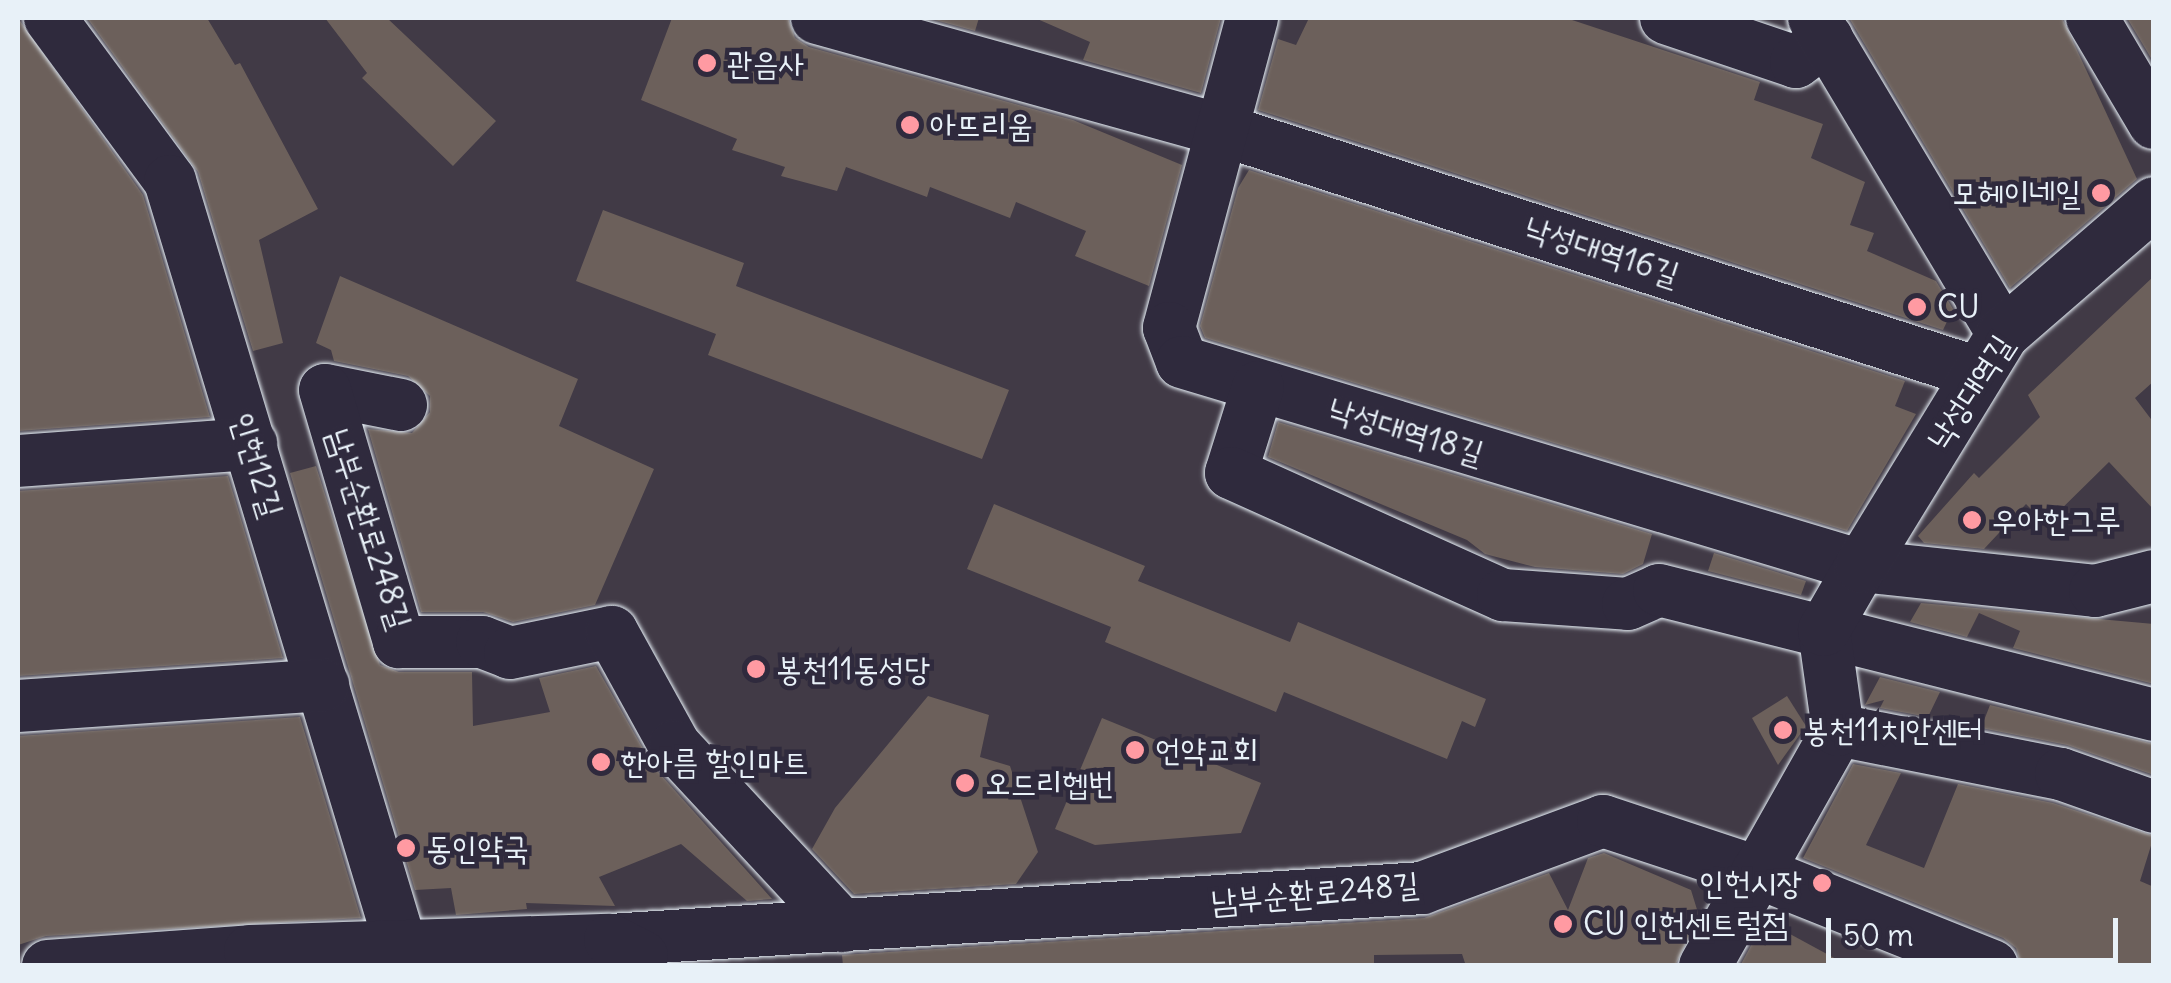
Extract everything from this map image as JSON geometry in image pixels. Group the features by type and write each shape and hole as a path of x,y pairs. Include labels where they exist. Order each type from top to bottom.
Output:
{"street":[{"name":"인헌12길","path":"50,18 170,181 402,956"},
{"name":"낙성대역16길","path":"816,18 1225,130 1990,354"},
{"path":"1225,130 1252,18"},
{"path":"1666,18 1796,62 1821,28 1990,354"},
{"path":"2092,18 2154,124"},
{"name":"낙성대역18길","path":"1225,130 1169,328 1182,362 1861,566 2095,590 2154,576"},
{"name":"낙성대역길","path":"1824,630 1990,354 2154,203"},
{"path":"1258,387 1230,474 1504,596 1628,604 1659,590 2154,716"},
{"name":"남부순환로248길","path":"401,406 325,390 400,642 482,642 510,654 612,632 675,746 842,926"},
{"path":"18,461 251,444"},
{"path":"1705,966 1838,730 1824,630"},
{"path":"18,706 323,685"},
{"path":"1838,730 2062,774 2154,806"},
{"name":"남부순환로248길","path":"48,966 402,956 1422,888 1603,821 1757,872 1992,966"},
{"path":"610,940 662,966"}],"building":[{"path":"18,18 143,195 210,417 18,431"},
{"path":"87,18 207,18 235,65 240,63 318,209 259,240 283,343 253,351 198,172"},
{"path":"325,18 387,18 496,121 453,166 362,78 367,73"},
{"path":"672,18 788,18 795,38 809,47 1073,120 1182,165 1149,286 1075,256 1086,231 1016,202 1010,218 930,187 927,197 846,167 837,191 781,176 785,167 732,150 737,139 641,100"},
{"path":"928,18 979,18 975,31"},
{"path":"1035,18 1221,18 1201,93 1083,60 1090,42"},
{"path":"1309,18 1566,18 1760,82 1754,100 1823,124 1811,158 1865,182 1850,225 1874,233 1867,251 1936,281 1953,309 1943,330 1258,110 1278,39 1296,45"},
{"path":"1849,18 2062,18 2137,179 2010,288"},
{"path":"2127,18 2154,18 2154,63"},
{"path":"1249,170 1905,381 1895,406 1916,414 1847,531 1205,338 1200,326 1238,188"},
{"path":"603,210 744,263 736,286 1009,390 982,459 708,355 716,334 576,281"},
{"path":"340,276 578,379 559,426 654,469 595,605 513,622 483,612 421,612 368,429 412,433 430,412 430,396 408,376 334,361 331,350 316,343"},
{"path":"2154,276 2154,381 2135,398 2154,423 2154,510 2109,462 2046,524 2026,504 1984,549 1924,543 1918,536 1974,473 1979,478 2040,417 2028,395"},
{"path":"1278,422 1652,534 1643,564 1623,574 1535,567 1485,554 1467,540 1268,457"},
{"path":"316,466 380,665 399,672 472,672 473,726 550,712 539,678 596,666 653,766 772,899 747,901 681,844 599,877 615,906 526,903 527,909 456,915 451,888 415,890 290,473"},
{"path":"228,476 283,658 18,676 18,491"},
{"path":"994,504 1145,566 1138,581 1290,642 1298,622 1486,699 1475,727 1462,721 1447,759 1284,692 1276,712 1105,642 1111,627 967,569"},
{"path":"1714,553 1806,581 1801,595 1708,571"},
{"path":"1921,603 2154,624 2154,684 2013,648 2020,631 1979,613 1967,637 1910,622"},
{"path":"1880,677 1940,692 1928,717 1880,708 1884,700 1865,705"},
{"path":"928,696 989,715 980,757 1010,766 1038,852 1016,884 854,894 812,849 835,808"},
{"name":"봉천11치안센터","path":"1787,696 1806,726 1778,765 1752,718"},
{"path":"1990,705 2154,744 2154,775 2067,745 1981,728"},
{"path":"300,717 361,918 46,936 18,945 18,736"},
{"name":"언약교회","path":"1102,718 1261,783 1241,833 1095,845 1055,829"},
{"path":"1853,764 1901,773 1866,845 1924,868 1958,784 2053,803 2154,836 2140,881 2154,887 2154,966 2021,966 2016,948 2003,938 1803,858"},
{"path":"1604,853 1691,890 1699,916 1675,966 1466,966 1462,954 1374,955 1374,966 843,966 842,955 1424,918 1549,873 1568,910 1588,858"},
{"path":"1790,934 1849,966 1740,966 1755,938"}],"place":[{"name":"관음사","path":"707,63"},
{"name":"아뜨리움","path":"910,125"},
{"name":"모헤이네일","path":"2101,193"},
{"name":"CU","path":"1917,307"},
{"name":"우아한그루","path":"1972,520"},
{"name":"봉천11동성당","path":"756,669"},
{"name":"봉천11치안센터","path":"1783,730"},
{"name":"언약교회","path":"1135,750"},
{"name":"한아름 할인마트","path":"601,762"},
{"name":"오드리헵번","path":"965,783"},
{"name":"동인약국","path":"406,848"},
{"name":"인헌시장","path":"1822,883"},
{"name":"CU 인헌센트럴점","path":"1563,924"}]}
